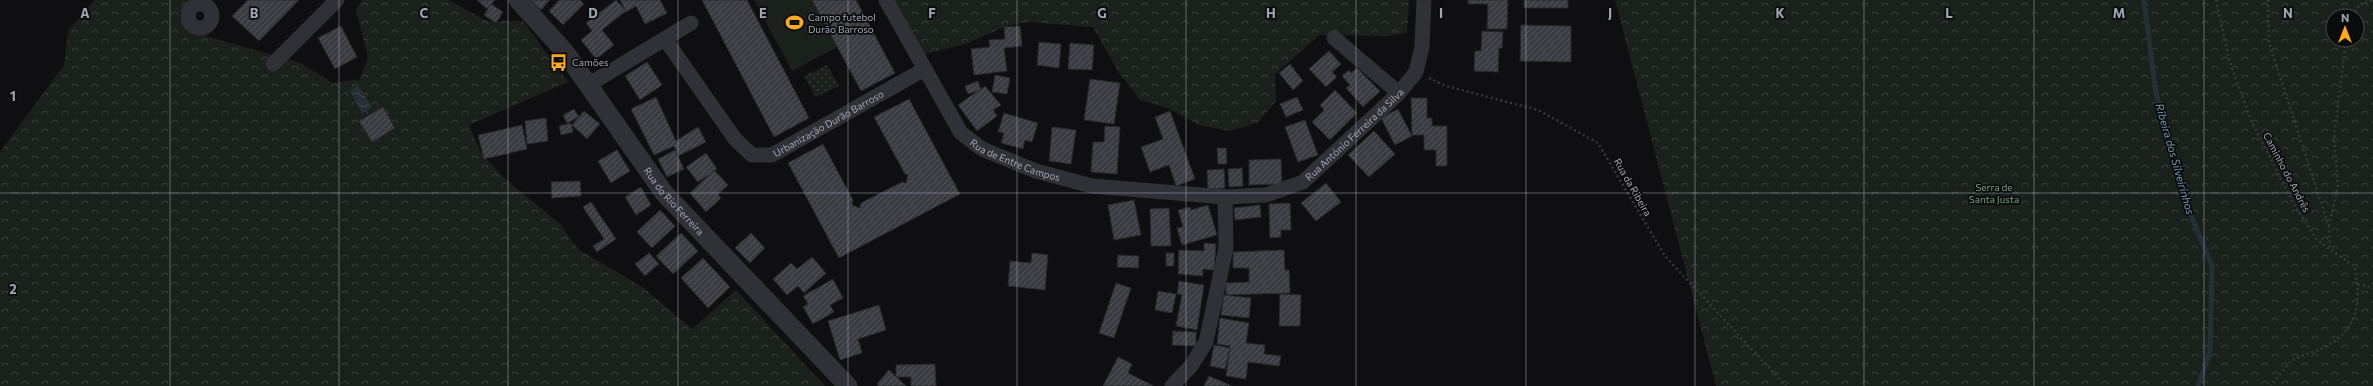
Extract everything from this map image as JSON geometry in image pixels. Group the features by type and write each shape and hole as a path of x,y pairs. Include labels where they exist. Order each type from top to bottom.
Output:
{"street":[{"path":"273,64 337,0"},
{"name":"Rua do Rio Ferreira","path":"518,0 565,52 664,193 848,386"},
{"name":"Rua de Entre Campos","path":"886,0 923,70 961,133 982,149 1036,171 1092,186 1225,197"},
{"name":"Rua António Ferreira da Silva","path":"1225,197 1266,195 1304,182 1399,93 1416,72 1422,47 1424,0"},
{"path":"588,86 691,23"},
{"path":"1334,38 1399,93"},
{"name":"Urbanização Durão Barroso","path":"665,39 736,139 752,155 772,155 923,70"},
{"path":"1172,386 1192,366 1206,342 1226,248 1225,197"}],"path":[{"name":"Caminho do Andrês","path":"2216,0 2230,63 2252,120 2292,201 2317,240 2330,248 2355,268 2358,284 2359,293 2356,315 2340,337 2322,349 2295,359 2271,386"},
{"path":"2268,0 2269,43 2329,227"},
{"path":"2357,8 2360,4 2373,0"},
{"path":"2330,248 2329,227 2338,186 2334,138 2345,48"},
{"name":"Rua da Ribeira","path":"1416,72 1446,86 1538,110 1598,143 1665,256 1786,386"},
{"path":"2358,284 2373,288"}],"green space":[{"path":"94,0 187,0 184,10 209,37 301,63 333,83 360,79 368,58 356,9 362,0 449,0 487,21 523,21 568,82 469,125 481,153 501,175 560,224 578,249 644,288 692,329 736,290 825,386 0,386 0,152 64,65 68,31"},
{"name":"Campo futebol Durão Barroso","path":"754,0 812,0 837,47 792,71"},
{"path":"891,0 1409,0 1407,33 1386,36 1320,35 1275,74 1276,101 1257,123 1230,131 1198,125 1168,108 1140,100 1119,73 1093,27 1028,22 1006,26 966,44 922,55"},
{"name":"Serra de Santa Justa","path":"1615,0 2373,0 2373,386 1716,386"},
{"path":"827,65 839,86 816,97 804,76"}],"water":[{"path":"358,85 372,107 362,113 350,91"}],"building":[{"path":"248,0 299,0 259,41 232,16"},
{"path":"477,0 495,0 487,9"},
{"path":"531,0 550,0 541,10"},
{"path":"559,0 580,0 584,4 563,25 549,11"},
{"path":"616,0 626,11 602,30 614,45 596,59 581,40 592,31 586,23"},
{"path":"620,0 660,0 667,13 645,24 636,6 626,12"},
{"path":"702,0 747,0 809,118 774,137"},
{"path":"812,0 856,0 895,73 861,91"},
{"path":"1468,0 1508,0 1507,29 1487,29 1488,4 1468,4"},
{"path":"1524,0 1568,0 1568,8 1524,8"},
{"path":"491,4 503,12 496,23 484,15"},
{"path":"1521,25 1571,26 1571,62 1520,61"},
{"path":"341,26 357,57 335,69 318,38"},
{"path":"1020,26 1022,46 1004,48 1007,71 974,75 971,49 990,47 989,40 1005,39 1004,27"},
{"path":"1482,31 1503,32 1502,48 1499,48 1498,72 1474,71 1475,51 1481,51"},
{"path":"1039,42 1061,44 1059,68 1037,65"},
{"path":"1070,43 1094,45 1092,70 1068,69"},
{"path":"1329,51 1341,64 1332,72 1337,77 1326,87 1309,69"},
{"path":"647,62 662,85 640,100 625,76"},
{"path":"1290,64 1303,81 1293,90 1279,73"},
{"path":"1357,68 1380,91 1363,107 1346,88 1350,85 1342,76 1349,70 1351,73"},
{"path":"995,75 1010,78 1007,94 992,92"},
{"path":"1090,79 1120,83 1114,124 1084,120"},
{"path":"978,81 981,90 968,94 965,86"},
{"path":"985,86 1001,105 993,110 997,116 977,131 958,105"},
{"path":"1335,90 1357,113 1330,140 1312,122 1324,110 1320,105"},
{"path":"656,97 676,141 698,127 706,142 678,156 674,146 654,155 631,109"},
{"path":"1297,97 1303,110 1286,117 1280,104"},
{"path":"1411,98 1427,98 1427,118 1432,118 1432,126 1447,126 1447,166 1436,166 1436,150 1424,150 1424,135 1412,135"},
{"path":"909,99 960,194 839,258 788,163 823,144 853,200 852,205 860,208 861,203 902,182 906,183 908,175 905,174 874,117"},
{"path":"383,107 395,128 372,142 359,121"},
{"path":"574,109 579,117 567,123 563,115"},
{"path":"1398,109 1412,136 1395,145 1381,118"},
{"path":"584,111 600,124 587,139 572,125"},
{"path":"1170,111 1195,179 1176,186 1169,165 1150,172 1141,147 1163,139 1155,117"},
{"path":"1004,113 1038,123 1032,142 1025,140 1023,149 1001,143 1004,133 998,132"},
{"path":"546,118 548,141 527,144 525,121"},
{"path":"1305,120 1318,155 1298,162 1285,127"},
{"path":"571,123 573,132 561,135 559,126"},
{"path":"522,125 527,149 484,159 478,135"},
{"path":"1105,126 1120,127 1117,174 1091,172 1093,142 1104,142"},
{"path":"1052,127 1076,130 1071,164 1049,161"},
{"path":"1374,131 1395,154 1369,177 1348,155"},
{"path":"1217,148 1226,148 1227,164 1218,164"},
{"path":"617,150 630,171 611,183 598,161"},
{"path":"675,150 684,169 667,177 658,159"},
{"path":"706,153 717,169 698,182 686,167"},
{"path":"1281,159 1282,184 1249,185 1249,160"},
{"path":"1242,168 1243,186 1229,187 1228,169"},
{"path":"1224,169 1225,188 1208,189 1207,170"},
{"path":"714,170 728,185 718,194 721,198 706,212 690,193"},
{"path":"580,181 581,196 552,198 551,182"},
{"path":"1326,183 1341,202 1316,221 1301,203"},
{"path":"641,187 651,205 636,215 625,197"},
{"path":"1134,200 1141,235 1114,240 1108,205"},
{"path":"591,202 616,239 597,252 593,246 604,239 583,207"},
{"path":"1290,203 1291,230 1281,230 1281,237 1270,238 1269,204"},
{"path":"1208,205 1217,235 1182,245 1177,228 1183,227 1178,210 1190,207 1191,210"},
{"path":"1260,205 1261,217 1235,220 1234,208"},
{"path":"1169,208 1171,246 1151,246 1150,209"},
{"path":"660,210 675,226 652,248 637,232"},
{"path":"681,233 698,251 673,274 656,256"},
{"path":"751,233 765,248 750,263 735,248"},
{"path":"1204,243 1216,244 1214,270 1203,269 1203,276 1178,274 1179,250 1204,251"},
{"path":"1284,250 1285,270 1289,270 1290,293 1226,295 1226,283 1249,282 1249,268 1233,268 1233,252"},
{"path":"649,253 659,264 645,276 635,264"},
{"path":"1032,253 1048,255 1045,290 1008,286 1010,261 1031,263"},
{"path":"1166,253 1174,253 1174,266 1166,266"},
{"path":"1118,255 1139,256 1138,268 1117,267"},
{"path":"812,257 826,273 804,293 798,286 787,295 773,279 791,263 797,269"},
{"path":"703,258 730,287 708,308 681,278"},
{"path":"833,279 843,298 830,305 834,312 813,324 803,307 808,304 803,296"},
{"path":"1179,281 1204,285 1197,330 1176,326 1182,295 1177,294"},
{"path":"1116,283 1131,288 1114,338 1099,333"},
{"path":"1158,291 1176,294 1172,313 1155,310"},
{"path":"1280,294 1301,295 1300,326 1279,326"},
{"path":"1224,295 1251,298 1249,318 1221,315"},
{"path":"879,305 886,330 858,339 862,353 840,360 828,321"},
{"path":"1220,318 1249,323 1246,343 1265,345 1264,354 1281,356 1279,366 1248,362 1246,379 1226,376 1230,346 1217,344"},
{"path":"1173,331 1196,332 1196,346 1172,345"},
{"path":"1214,345 1230,348 1225,369 1210,366"},
{"path":"1118,357 1132,364 1128,373 1154,386 1103,386"},
{"path":"935,364 936,386 911,386 911,377 896,377 896,365"},
{"path":"889,370 906,386 879,386 877,384"},
{"path":"1209,376 1232,386 1204,386"}],"waterway":[{"name":"Ribeira dos Silveirinhos","path":"2144,0 2156,93 2187,206 2212,266 2210,352 2198,386"}],"place":[{"name":"Campo futebol Durão Barroso","path":"795,23"},
{"name":"Camões","path":"559,62"}]}
